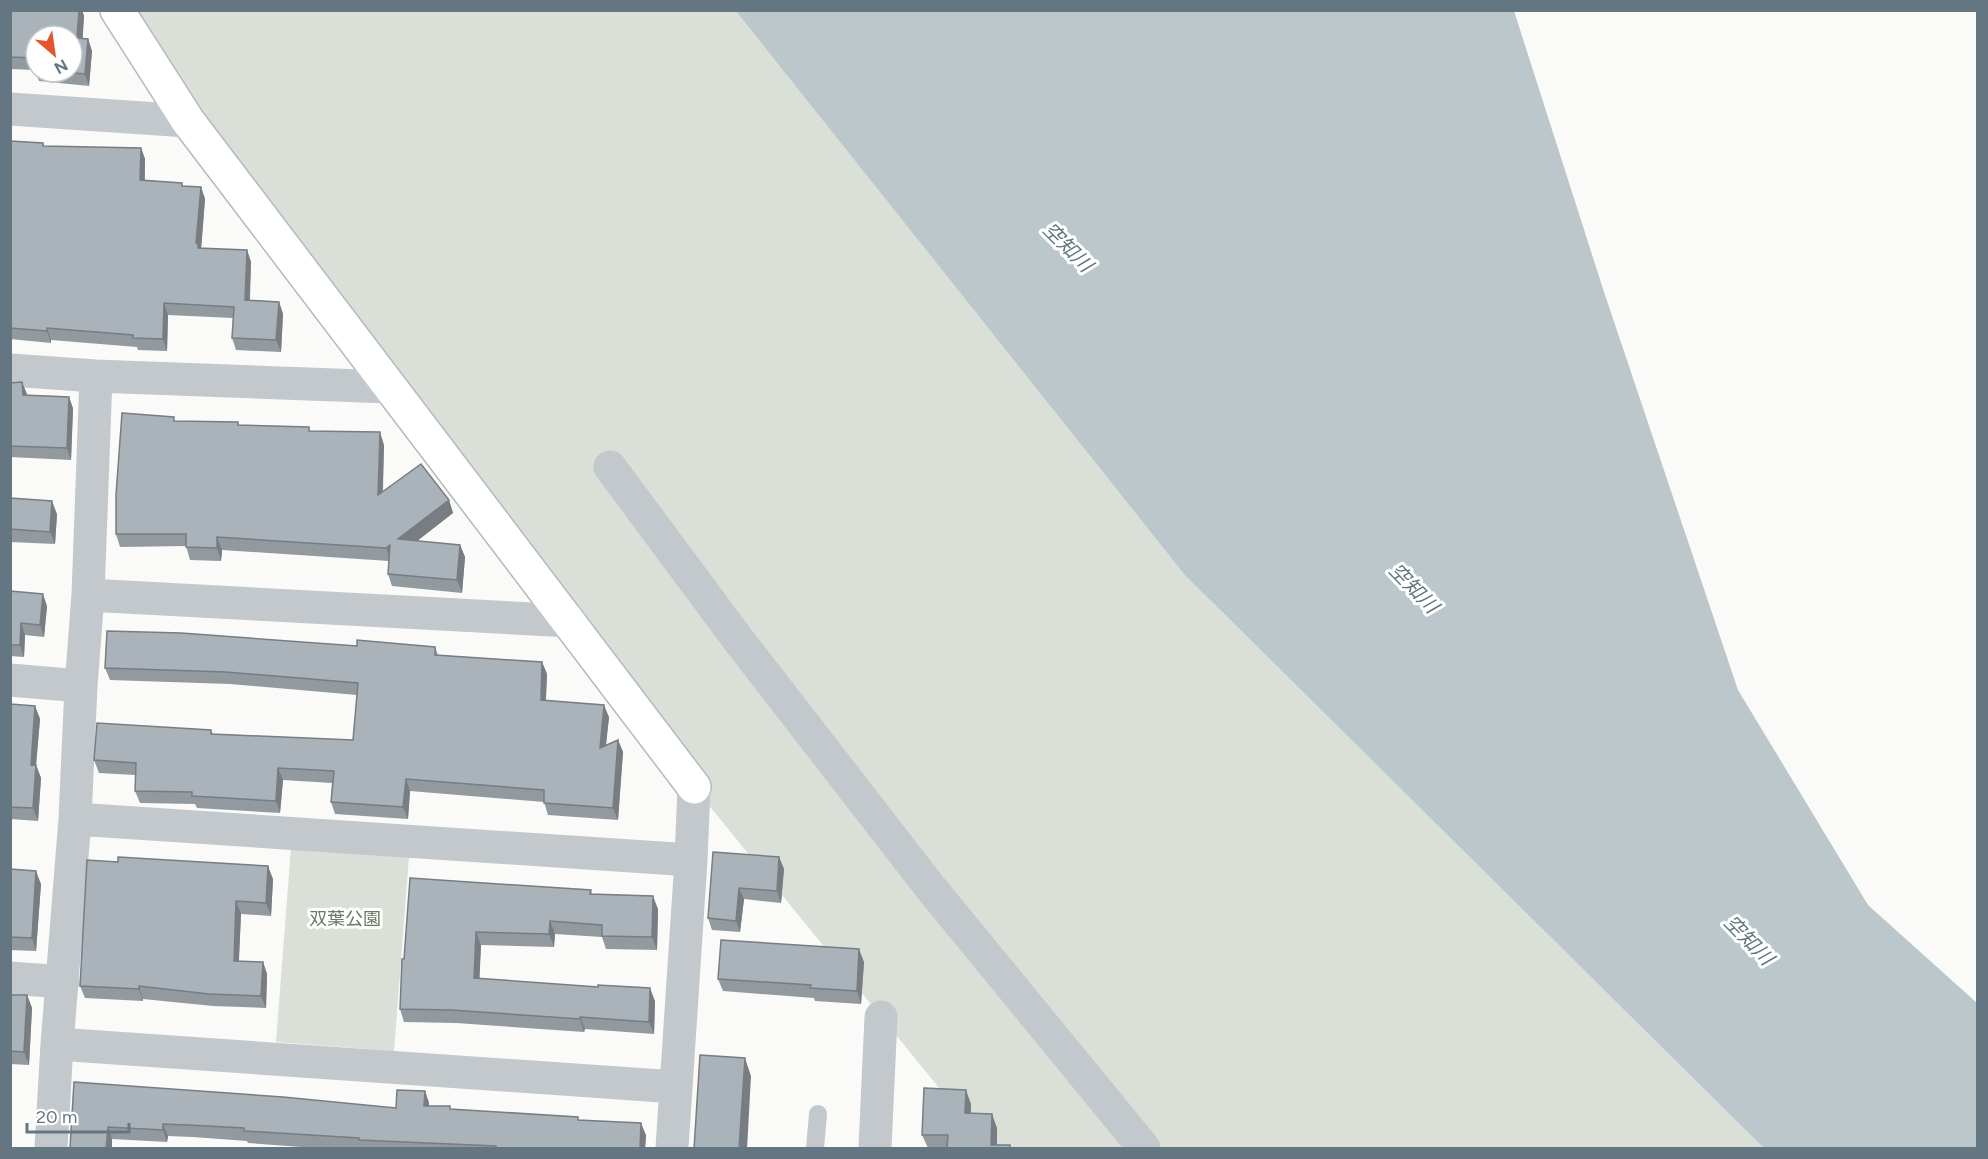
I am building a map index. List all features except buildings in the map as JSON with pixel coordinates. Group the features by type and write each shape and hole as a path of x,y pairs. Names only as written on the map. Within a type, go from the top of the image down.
{"street":[{"path":"117,10 188,122 570,621 694,787 692,860 672,1149"},
{"path":"10,109 188,122"},
{"path":"10,370 96,376 389,387"},
{"path":"51,1149 75,819 88,595 96,376"},
{"path":"610,467 737,638 930,887 1144,1149"},
{"path":"88,595 570,621"},
{"path":"10,680 81,686"},
{"path":"75,819 692,860"},
{"path":"10,978 63,982"},
{"path":"875,1149 881,1017"},
{"path":"57,1044 676,1087"}],"lane":[{"path":"815,1149 818,1114"}],"green space":[{"path":"117,11 768,11 1786,1148 988,1148 694,787"},
{"name":"双葉公園","path":"291,848 409,857 394,1051 276,1042"}],"water":[{"name":"空知川","path":"736,11 1514,11 1604,292 1738,690 1868,905 1977,1003 1977,1148 1764,1148 1185,575"}]}
